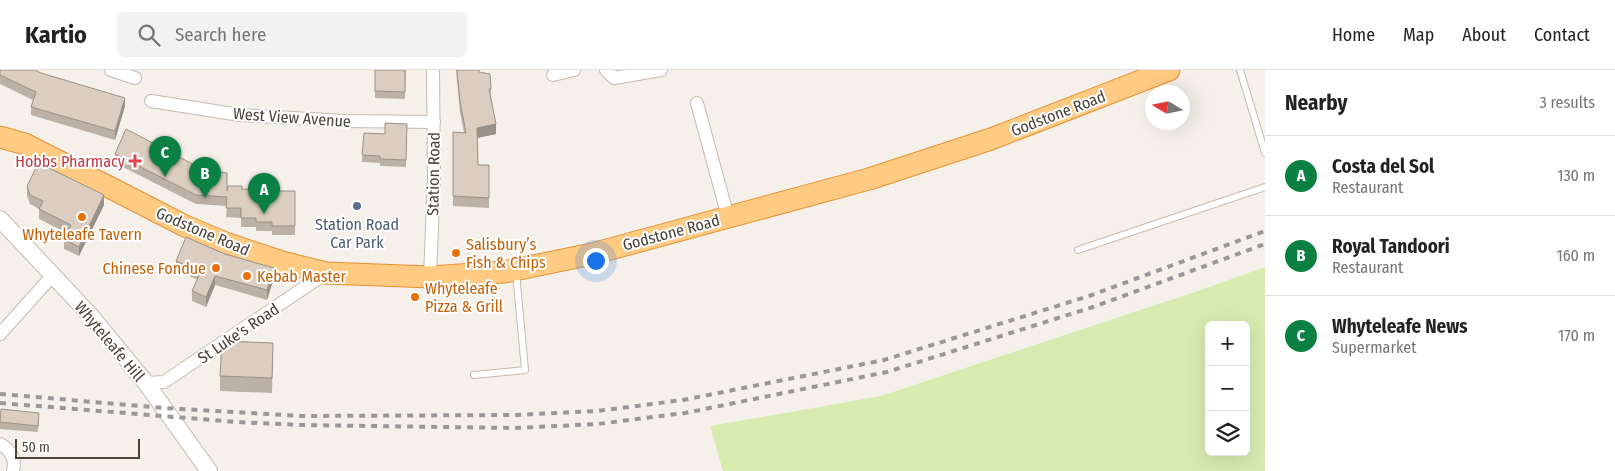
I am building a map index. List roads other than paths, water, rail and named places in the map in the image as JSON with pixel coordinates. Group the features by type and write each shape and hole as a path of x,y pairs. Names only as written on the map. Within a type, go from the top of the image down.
{"highway":[{"name":"Godstone Road","path":"0,137 25,144 185,226 228,244 282,262 326,273 430,278 504,272 592,254 869,179 991,139 1169,70"}],"street":[{"path":"111,70 135,78"},
{"name":"Station Road","path":"430,278 434,122 433,70"},
{"path":"553,75 574,70"},
{"path":"606,70 614,78 661,70"},
{"name":"West View Avenue","path":"151,101 240,115 345,121 434,122"},
{"path":"697,103 728,217"},
{"name":"Whyteleafe Hill","path":"0,219 91,316 146,383 210,471"},
{"name":"St Luke's Road","path":"146,383 164,382 326,273"},
{"path":"0,334 53,275"},
{"path":"0,444 8,448 12,454 14,461 13,471"}],"lane":[{"path":"1240,70 1265,153"},
{"path":"1078,250 1265,187"},
{"path":"474,375 525,370 516,269"}],"railway":[{"path":"0,394 164,408 302,416 515,415 597,411 683,400 884,360 1089,296 1265,231"},
{"path":"0,403 237,422 301,425 515,428 598,424 685,413 887,372 1093,307 1265,244"}],"place":[{"name":"Hobbs Pharmacy","path":"135,161"},
{"name":"Whyteleafe News","path":"165,177"},
{"name":"Royal Tandoori","path":"205,198"},
{"name":"Station Road Car Park","path":"357,206"},
{"name":"Costa del Sol","path":"264,214"},
{"name":"Whyteleafe Tavern","path":"82,217"},
{"name":"Salisbury’s Fish & Chips","path":"456,253"},
{"name":"Chinese Fondue","path":"216,268"},
{"name":"Kebab Master","path":"247,276"},
{"name":"Whyteleafe Pizza & Grill","path":"415,297"}]}
